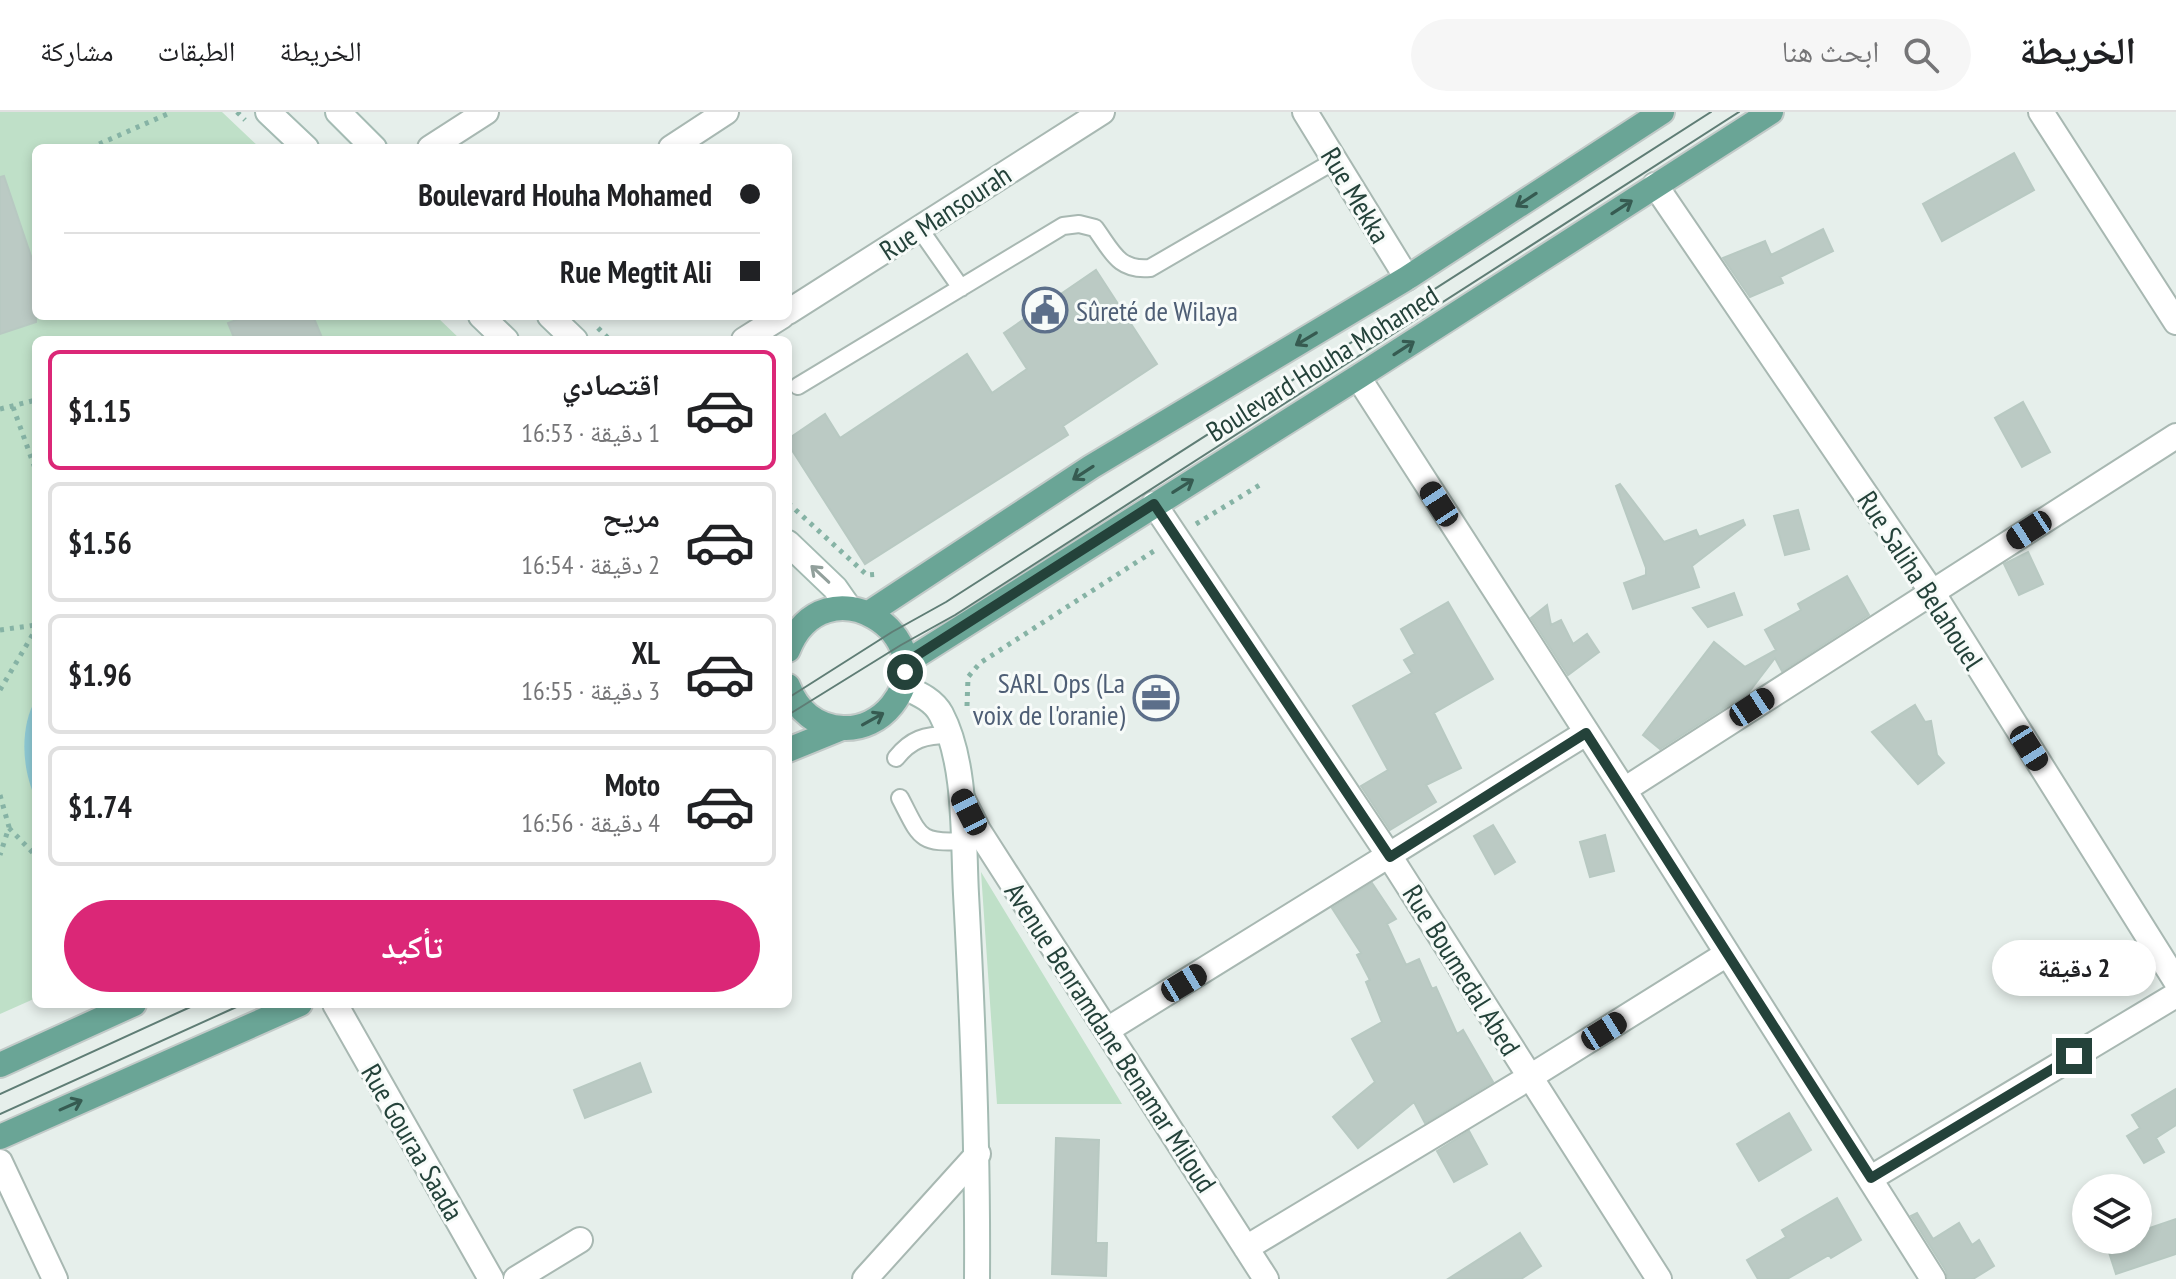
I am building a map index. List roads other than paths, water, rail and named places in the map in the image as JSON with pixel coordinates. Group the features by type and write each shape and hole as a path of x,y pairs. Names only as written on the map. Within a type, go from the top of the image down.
{"main road":[{"name":"Boulevard Houha Mohamed","path":"792,640 813,617 830,610 859,610 1407,278 1662,112"},
{"name":"Boulevard Houha Mohamed","path":"904,674 1154,504 1771,112"},
{"path":"792,748 842,728 865,725 887,711 904,674 901,645 882,621 859,610"},
{"path":"792,694 807,714 823,724 842,728"},
{"path":"0,1065 125,1008"},
{"path":"0,1137 291,1008"}],"street":[{"path":"268,112 302,144"},
{"path":"338,112 370,144"},
{"path":"436,144 486,112"},
{"path":"677,144 726,112"},
{"name":"Rue Mansourah","path":"792,309 1102,112"},
{"name":"Rue Mekka","path":"1305,112 1407,278"},
{"path":"2041,112 2176,322"},
{"name":"Rue Saliha Belahouel","path":"1655,185 1932,592 2176,981"},
{"path":"485,320 502,336"},
{"path":"554,320 571,336"},
{"path":"750,336 776,320"},
{"path":"1358,377 1933,1279"},
{"path":"1624,790 2176,436"},
{"name":"Rue Boumedal Abed","path":"1154,504 1390,857 1659,1279"},
{"path":"792,547 859,610"},
{"path":"904,674 941,714 956,758 978,1154 977,1279"},
{"path":"1107,1030 1586,733"},
{"name":"Avenue Benramdane Benamar Miloud","path":"960,794 978,830 1266,1279"},
{"path":"1246,1248 1727,954"},
{"path":"1871,1178 2176,995"},
{"name":"Rue Gouraa Saada","path":"337,1008 491,1279"},
{"path":"865,1279 978,1154"},
{"path":"0,1162 55,1279"},
{"path":"516,1279 580,1240"}],"lane":[{"path":"798,386 1063,226 1079,224 1095,228 1121,263 1133,270 1150,268 1336,160"},
{"path":"919,228 961,288"},
{"path":"896,758 916,739 949,735"},
{"path":"900,798 923,837 932,842 963,841"}],"water":[{"path":"32,708 32,790 24,749"}],"tram line":[{"path":"792,695 946,602 1711,112"},
{"path":"792,713 955,615 1739,112"},
{"path":"0,1094 188,1008"},
{"path":"0,1114 234,1008"}],"place":[{"name":"Sûreté de Wilaya","path":"1045,310"},
{"name":"SARL Ops (La voix de l'oranie)","path":"1156,698"}]}
